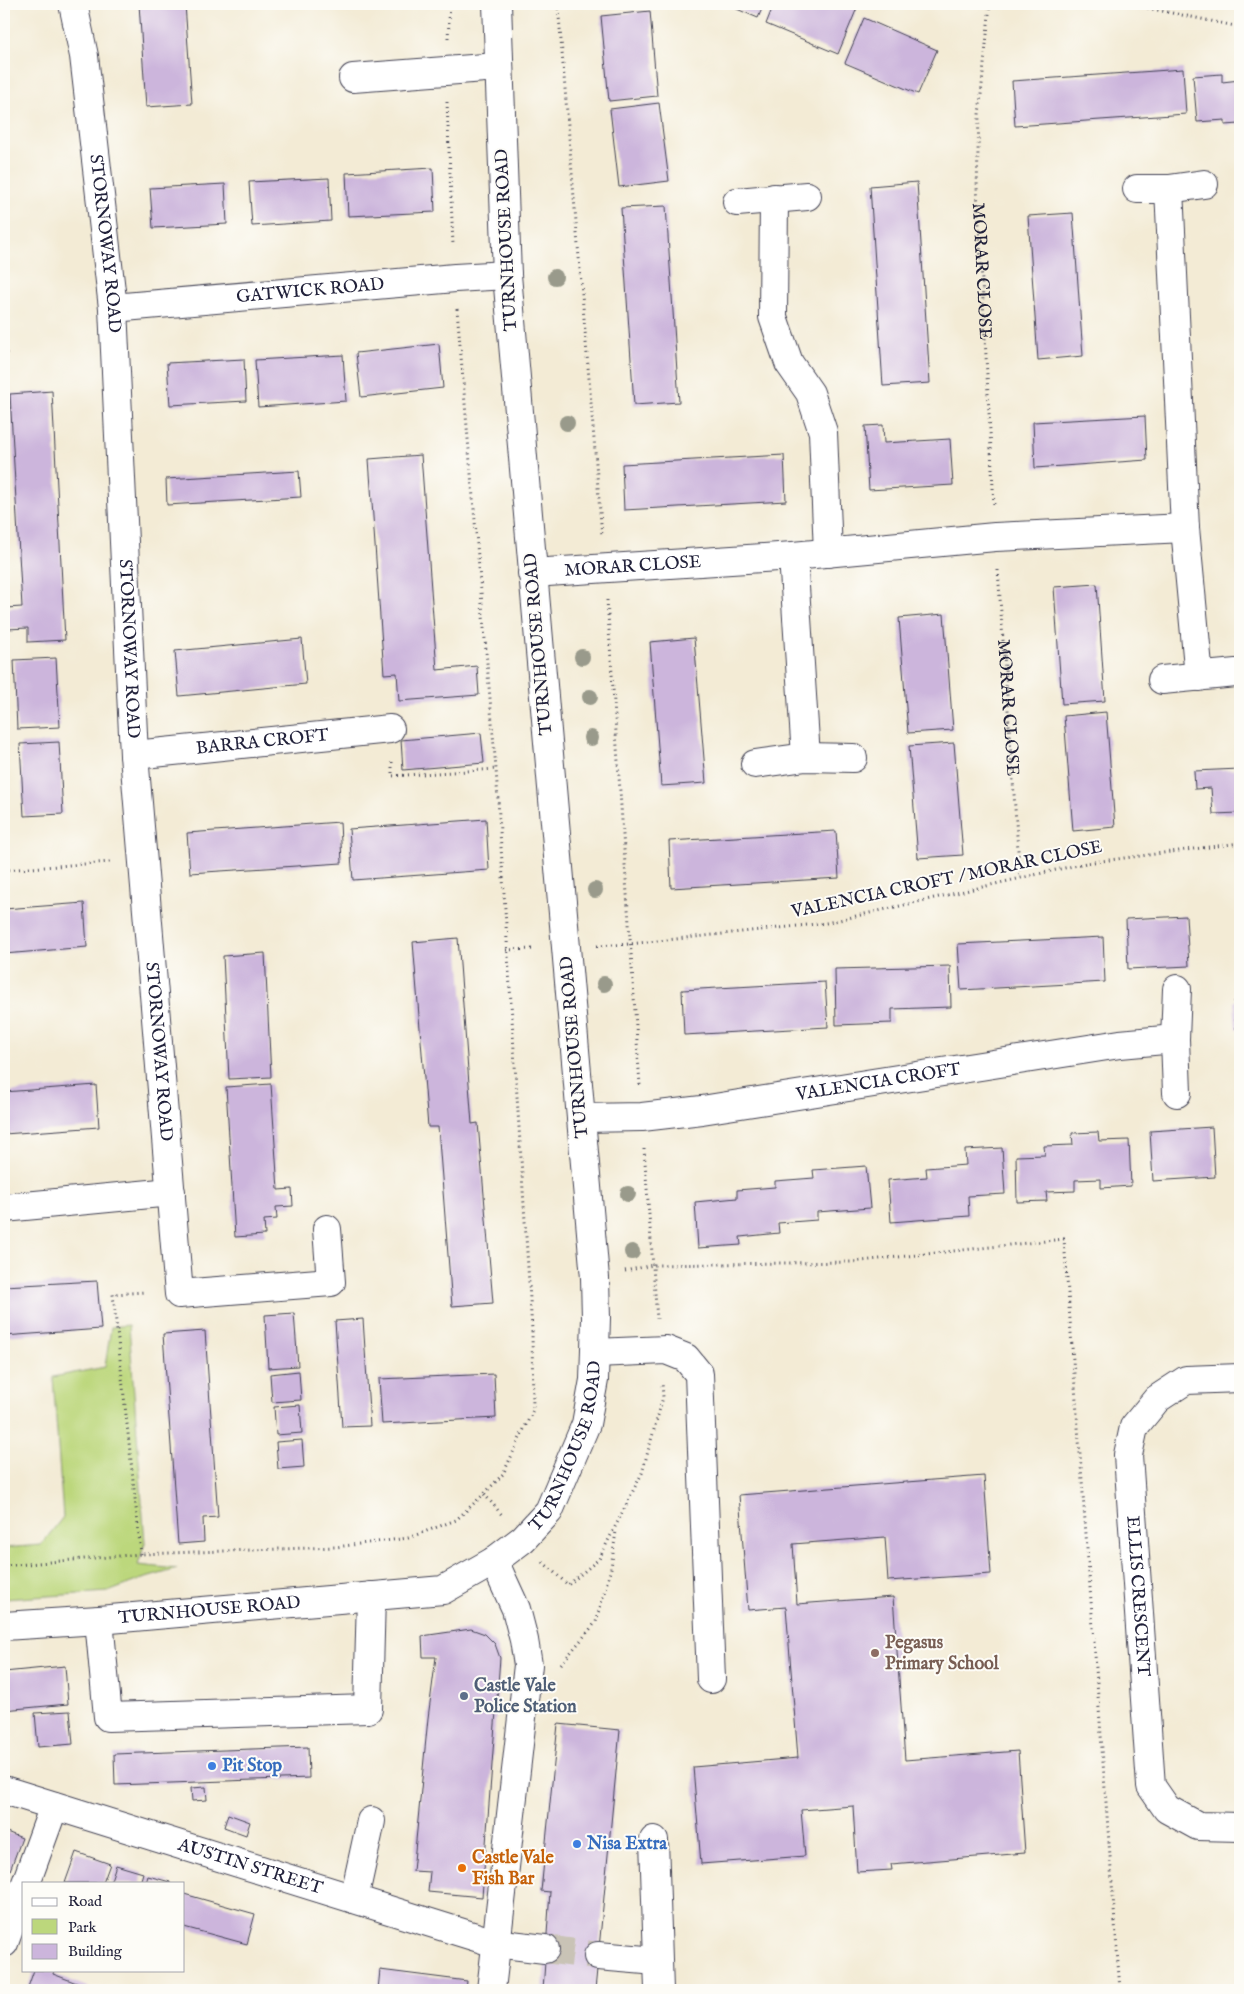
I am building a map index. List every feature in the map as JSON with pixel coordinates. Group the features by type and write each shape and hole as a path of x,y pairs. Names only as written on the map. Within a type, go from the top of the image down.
{"street":[{"name":"STORNOWAY ROAD","path":"73,4 84,56 113,308 134,755 180,1294"},
{"name":"TURNHOUSE ROAD","path":"4,1626 99,1620 443,1590 494,1560 523,1539 549,1511 586,1424 594,1380 595,1278 507,275 497,4"},
{"path":"353,78 498,67"},
{"path":"1137,189 1169,189 1204,184"},
{"path":"1169,189 1185,528 1199,677"},
{"path":"737,202 807,196"},
{"path":"774,198 773,317 789,362 810,393 823,432 828,553"},
{"name":"GATWICK ROAD","path":"113,308 507,275"},
{"name":"MORAR CLOSE","path":"532,573 793,556 995,537 1185,528"},
{"path":"793,556 806,757"},
{"path":"1162,680 1236,673"},
{"name":"BARRA CROFT","path":"134,755 390,729"},
{"path":"755,764 806,757 853,758"},
{"path":"1177,989 1177,1093"},
{"name":"VALENCIA CROFT","path":"581,1118 642,1116 702,1110 1120,1044 1176,1039"},
{"path":"4,1208 171,1192"},
{"path":"180,1294 331,1282 328,1229"},
{"path":"595,1353 660,1349 686,1358 698,1374 710,1679"},
{"name":"ELLIS CRESCENT","path":"1240,1378 1186,1380 1156,1399 1134,1427 1128,1455 1151,1786 1167,1809 1198,1826 1240,1827"},
{"path":"491,1990 528,1665 516,1608 494,1560"},
{"path":"99,1620 108,1717 368,1709 371,1596"},
{"name":"AUSTIN STREET","path":"4,1790 495,1943 545,1949"},
{"path":"26,1882 54,1806"},
{"path":"354,1899 371,1821"},
{"path":"654,1840 659,1990"},
{"path":"4,1943 22,1894"},
{"path":"598,1956 658,1961"}],"path":[{"path":"4,1566 141,1554 336,1547 408,1538 456,1520 484,1494 503,1474 533,1410 532,1330 496,769 455,278 446,72 450,4"},
{"path":"484,1494 547,1566 568,1585 599,1559 616,1528 642,1474 663,1397 629,944 605,568 558,4"},
{"name":"MORAR CLOSE","path":"990,4 979,115 977,188 995,537 1020,878"},
{"path":"1128,4 1240,27"},
{"path":"390,729 392,776 496,769"},
{"name":"VALENCIA CROFT / MORAR CLOSE","path":"629,944 826,922 1086,863 1240,842"},
{"path":"4,870 143,859"},
{"path":"595,1278 653,1265 852,1262 1064,1239 1120,1990"},
{"path":"141,1554 113,1294 162,1291 180,1294"},
{"path":"559,1667 596,1622 611,1568 616,1528"}],"green space":[{"path":"129,1325 145,1543 138,1565 177,1569 139,1580 108,1592 4,1599 4,1548 41,1545 63,1517 53,1377 105,1367 111,1327"}],"building":[{"path":"139,4 185,4 192,104 146,107"},
{"path":"603,4 619,4 612,8"},
{"path":"725,4 764,4 758,18"},
{"path":"774,4 847,4 857,8 838,54 766,24"},
{"path":"650,11 657,96 609,101 601,16"},
{"path":"864,18 937,50 918,94 845,63"},
{"path":"1183,69 1186,114 1015,126 1012,81"},
{"path":"1222,74 1222,82 1240,80 1240,124 1225,125 1225,120 1197,122 1193,76"},
{"path":"659,103 669,181 619,187 610,109"},
{"path":"5,145 7,190 4,190"},
{"path":"433,168 435,212 348,216 346,173"},
{"path":"329,178 331,221 252,226 249,182"},
{"path":"917,182 930,383 883,386 870,186"},
{"path":"225,184 227,224 153,228 150,188"},
{"path":"666,206 679,402 634,405 621,208"},
{"path":"1073,213 1083,356 1038,360 1028,216"},
{"path":"5,304 8,384 4,384"},
{"path":"439,344 443,388 361,397 356,353"},
{"path":"343,355 346,401 258,407 255,360"},
{"path":"244,359 246,401 170,405 167,363"},
{"path":"52,391 65,640 28,642 28,628 7,629 6,608 22,607 10,394"},
{"path":"1145,416 1147,460 1035,468 1033,422"},
{"path":"883,425 884,443 950,439 953,485 869,490 865,426"},
{"path":"421,455 437,670 477,666 479,695 399,701 397,673 384,674 369,459"},
{"path":"784,455 786,501 624,510 622,464"},
{"path":"299,471 301,497 167,505 166,479"},
{"path":"1097,584 1105,701 1062,704 1054,587"},
{"path":"944,614 953,730 908,733 899,618"},
{"path":"694,638 706,783 661,786 650,642"},
{"path":"302,639 306,684 179,696 175,651"},
{"path":"56,658 60,727 17,729 14,660"},
{"path":"1106,712 1115,827 1073,831 1064,716"},
{"path":"481,733 484,763 403,770 401,740"},
{"path":"59,742 63,814 24,816 20,744"},
{"path":"954,743 963,855 918,858 909,746"},
{"path":"1240,769 1240,813 1213,814 1211,788 1195,789 1194,771"},
{"path":"486,819 489,870 353,880 349,829"},
{"path":"340,822 342,863 190,873 187,833"},
{"path":"836,831 839,878 671,888 669,841"},
{"path":"84,903 87,947 4,954 4,909"},
{"path":"1186,916 1189,966 1128,969 1126,919"},
{"path":"1103,937 1105,982 961,990 958,944"},
{"path":"458,938 472,1124 478,1123 493,1303 452,1306 438,1127 428,1127 413,942"},
{"path":"265,953 271,1077 229,1079 223,956"},
{"path":"950,966 951,1007 892,1009 892,1023 836,1025 835,969"},
{"path":"825,982 828,1027 684,1035 682,990"},
{"path":"1240,1000 1240,1028 1236,1029 1234,1001"},
{"path":"271,1084 278,1190 292,1189 293,1206 276,1207 277,1219 264,1220 265,1235 235,1237 226,1087"},
{"path":"96,1085 99,1127 4,1134 4,1092"},
{"path":"1212,1127 1215,1177 1153,1181 1150,1131"},
{"path":"1098,1132 1099,1141 1129,1140 1131,1186 1101,1188 1101,1179 1075,1180 1075,1191 1046,1192 1047,1201 1017,1202 1016,1156 1045,1155 1044,1146 1073,1145 1072,1133"},
{"path":"1002,1148 1005,1194 968,1196 969,1216 891,1222 888,1180 927,1177 926,1168 966,1165 965,1150"},
{"path":"866,1166 870,1208 817,1212 817,1220 778,1223 779,1233 740,1237 741,1245 698,1248 695,1202 737,1198 737,1190 775,1187 775,1181 814,1178 813,1170"},
{"path":"97,1281 101,1329 4,1336 4,1286"},
{"path":"294,1313 298,1366 268,1368 265,1315"},
{"path":"363,1319 370,1426 342,1427 335,1321"},
{"path":"205,1331 218,1517 203,1518 204,1542 178,1544 163,1334"},
{"path":"299,1371 301,1400 272,1402 270,1374"},
{"path":"494,1374 496,1418 382,1424 379,1379"},
{"path":"300,1405 302,1433 276,1435 274,1407"},
{"path":"302,1440 304,1467 278,1469 276,1442"},
{"path":"984,1476 991,1574 888,1581 885,1537 793,1544 797,1604 893,1597 905,1760 1018,1751 1025,1853 891,1864 892,1870 857,1872 853,1806 801,1810 805,1856 701,1864 693,1767 798,1758 786,1607 748,1610 739,1495"},
{"path":"471,1629 485,1634 495,1644 500,1658 482,1897 428,1892 430,1872 413,1871 436,1657 423,1657 422,1636"},
{"path":"65,1666 68,1704 4,1710 4,1672"},
{"path":"70,1711 73,1744 38,1747 35,1713"},
{"name":"Nisa Extra","path":"558,1724 620,1730 595,1990 543,1990 550,1892 541,1891"},
{"name":"Pit Stop","path":"308,1747 309,1778 115,1785 114,1754"},
{"path":"206,1787 207,1800 192,1801 191,1788"},
{"path":"228,1814 250,1822 246,1835 224,1827"},
{"path":"4,1831 22,1838 9,1873 6,1871 4,1876"},
{"path":"76,1852 110,1864 103,1882 65,1882"},
{"path":"116,1865 143,1873 140,1882 110,1882"},
{"path":"148,1876 170,1882 146,1882"},
{"path":"185,1894 255,1914 247,1944 185,1927"},
{"path":"380,1970 467,1981 466,1990 378,1990"},
{"path":"33,1972 54,1972 53,1974 95,1990 27,1990"}],"tunnel":[{"path":"545,1949 598,1956"}],"place":[{"name":"Pegasus Primary School","path":"875,1653"},
{"name":"Castle Vale Police Station","path":"464,1696"},
{"name":"Pit Stop","path":"212,1766"},
{"name":"Nisa Extra","path":"577,1844"},
{"name":"Castle Vale Fish Bar","path":"462,1868"}]}
